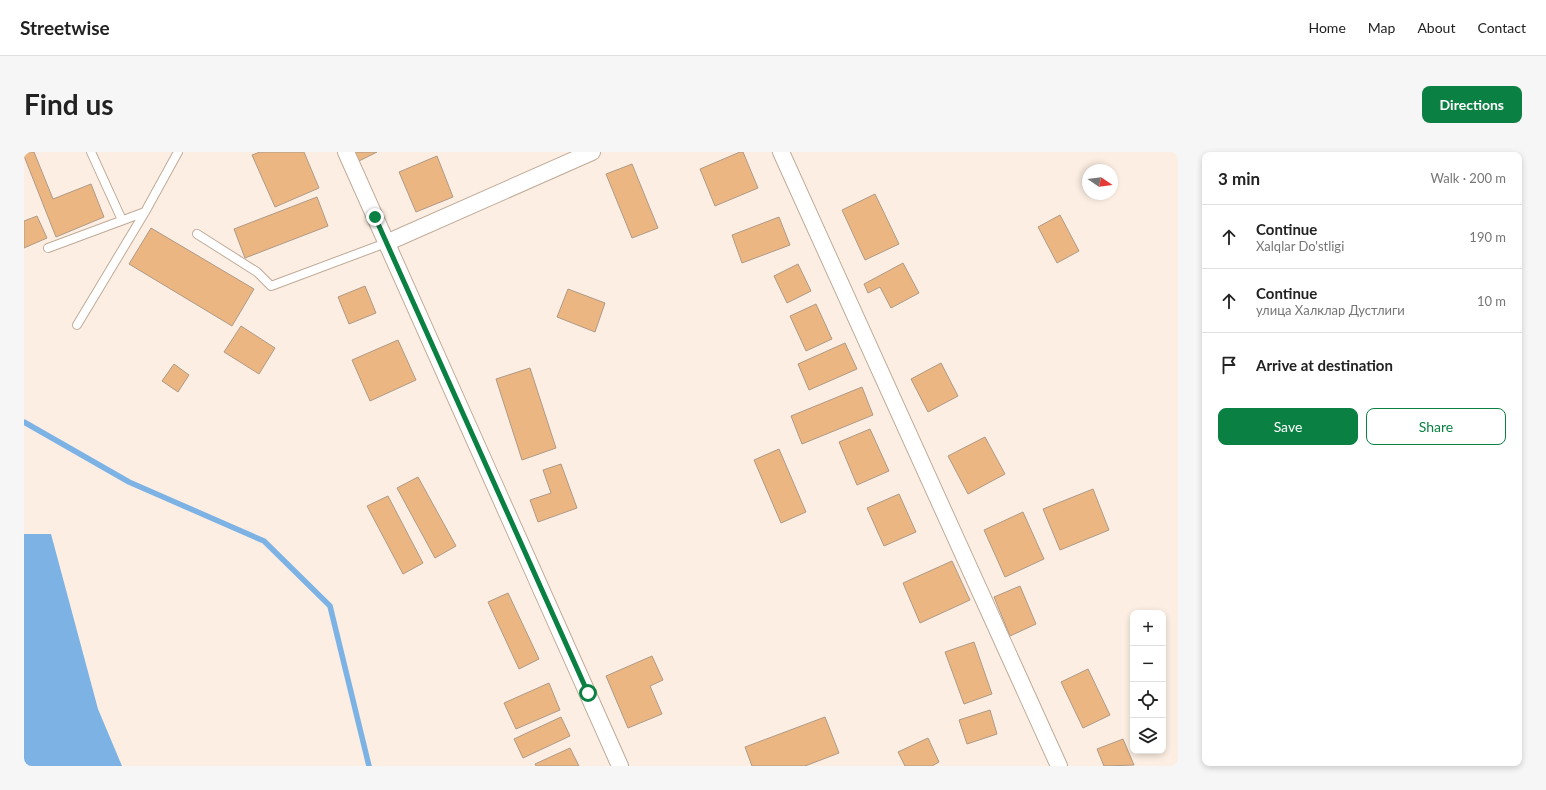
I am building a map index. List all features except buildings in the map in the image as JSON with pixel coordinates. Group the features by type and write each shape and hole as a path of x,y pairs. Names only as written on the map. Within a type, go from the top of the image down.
{"street":[{"path":"346,152 620,766"},
{"path":"386,242 592,152"},
{"path":"781,152 1059,766"}],"lane":[{"path":"92,152 122,220"},
{"path":"77,325 145,212 178,152"},
{"path":"48,248 145,212"},
{"path":"197,234 257,272 271,286 386,242"}],"water":[{"path":"24,534 51,534 98,709 122,766 24,766"}],"waterway":[{"path":"24,422 129,482 264,541 330,606 369,766"}],"route":[{"path":"375,217 588,693"}]}
